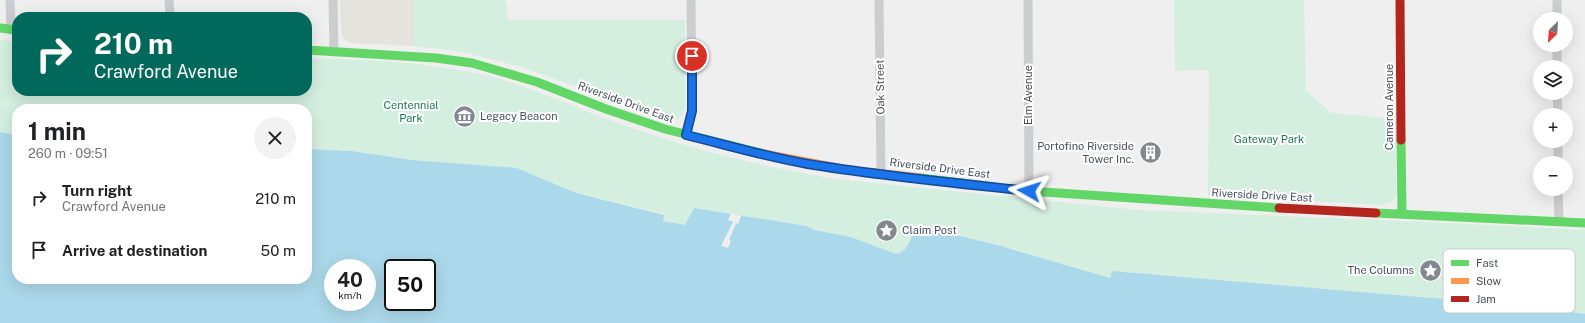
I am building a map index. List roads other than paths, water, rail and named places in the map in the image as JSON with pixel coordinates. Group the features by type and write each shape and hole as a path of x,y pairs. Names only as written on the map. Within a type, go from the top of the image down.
{"main road":[{"name":"Cameron Avenue","path":"1400,0 1402,214"},
{"path":"0,28 12,30"},
{"name":"Riverside Drive East","path":"312,50 436,58 472,63 517,75 665,130 801,162 881,174 1029,191 1115,198 1253,207 1585,223"}],"street":[{"path":"10,0 12,15"},
{"path":"169,0 170,12"},
{"path":"333,0 334,51"},
{"path":"686,135 692,111 692,0"},
{"name":"Oak Street","path":"880,0 881,174"},
{"name":"Elm Avenue","path":"1028,0 1029,191"},
{"path":"1557,0 1557,12"},
{"path":"1558,196 1559,221"}],"water":[{"path":"0,132 12,134 12,284 312,284 312,149 351,151 412,160 517,168 576,193 664,215 663,221 685,225 694,208 807,226 814,230 851,237 896,254 905,250 919,226 997,245 1110,278 1112,271 1443,299 1443,313 1575,313 1585,314 1585,323 0,323"}],"place":[{"name":"Legacy Beacon","path":"464,116"},
{"name":"Portofino Riverside Tower Inc.","path":"1150,152"},
{"name":"Claim Post","path":"887,230"},
{"name":"The Columns","path":"1430,270"}],"park label":[{"name":"Centennial Park","path":"411,111"},
{"name":"Gateway Park","path":"1269,139"}]}
